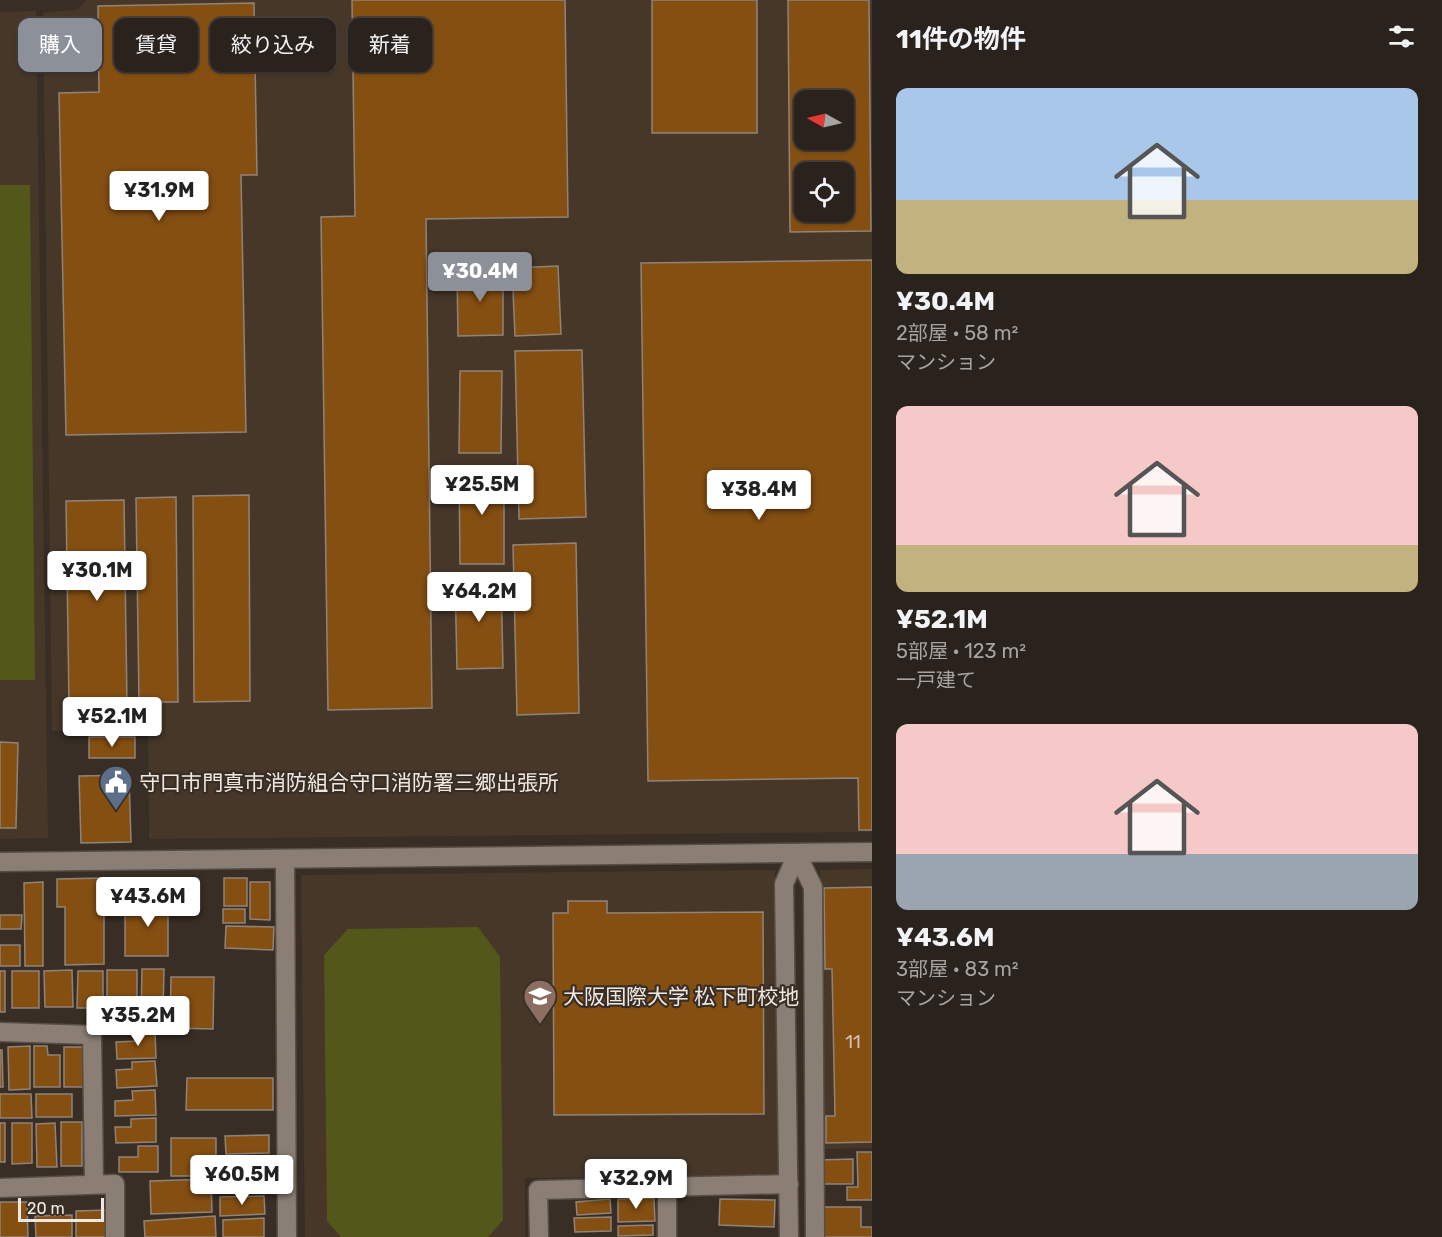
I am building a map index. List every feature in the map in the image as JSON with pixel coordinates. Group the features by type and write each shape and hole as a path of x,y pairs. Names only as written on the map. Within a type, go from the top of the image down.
{"street":[{"path":"0,862 872,852"},
{"path":"789,1237 783,884 797,854"},
{"path":"797,854 813,887 815,1237"},
{"path":"285,859 287,1237"},
{"path":"0,1032 92,1035 94,1184"},
{"path":"0,1188 115,1184 115,1237"},
{"path":"539,1237 538,1190 789,1184"},
{"path":"667,1237 668,1187"}],"shaded area":[{"path":"87,0 872,0 872,832 149,839 148,729 52,731 44,72 102,72 102,18 43,18 43,13 78,9"},
{"path":"36,11 36,18 18,18 18,72 37,72 48,838 0,839 0,12"},
{"path":"872,869 872,1148 823,1149 820,870"},
{"name":"大阪国際大学 松下町校地","path":"775,870 778,1175 525,1178 525,1237 305,1237 301,875"}],"green space":[{"path":"0,185 30,185 35,680 0,680"},
{"path":"478,927 500,957 503,1220 488,1237 341,1237 327,1221 324,955 348,929"}],"building":[{"path":"352,0 565,0 568,217 426,219 432,708 328,710 321,217 355,216 353,72 432,72 432,18 352,18"},
{"path":"652,0 757,0 757,133 652,133"},
{"path":"788,0 869,0 871,231 790,232"},
{"path":"254,3 254,18 210,18 210,72 255,72 257,175 241,175 246,432 66,435 59,93 99,92 99,72 102,72 102,18 98,18 98,6"},
{"path":"872,260 872,830 859,830 858,778 648,781 641,263"},
{"path":"558,266 561,334 515,336 512,268"},
{"path":"503,271 503,335 458,336 457,272"},
{"path":"582,350 586,517 519,519 515,351"},
{"path":"460,371 502,371 501,453 459,453"},
{"path":"459,469 504,469 504,564 460,564"},
{"path":"249,495 250,701 194,702 193,496"},
{"path":"176,497 178,702 139,702 136,498"},
{"path":"124,500 127,704 69,705 66,501"},
{"path":"576,543 579,713 517,715 513,545"},
{"path":"501,577 503,668 457,669 455,578"},
{"path":"89,737 135,737 135,758 89,758"},
{"path":"0,742 18,743 16,828 0,828"},
{"path":"129,775 131,842 81,843 79,776"},
{"path":"104,878 104,964 65,965 65,907 57,907 57,879"},
{"path":"224,878 247,878 247,906 224,906"},
{"path":"43,882 43,966 25,966 24,883"},
{"path":"250,882 270,882 270,920 250,919"},
{"path":"872,887 872,1142 826,1143 826,1116 835,1116 832,969 825,969 824,888"},
{"path":"168,895 168,956 125,956 125,914 136,914 136,896"},
{"path":"568,901 607,901 607,913 763,912 764,1114 554,1115 553,913 568,913"},
{"path":"223,909 245,909 245,923 223,923"},
{"path":"0,915 22,915 21,929 0,929"},
{"path":"226,926 274,927 273,950 225,948"},
{"path":"0,945 20,945 20,966 0,966"},
{"path":"142,969 164,969 163,1015 141,1014"},
{"path":"72,970 73,1007 45,1007 44,971"},
{"path":"107,970 137,970 137,1013 113,1012 113,999 107,999"},
{"path":"0,971 5,971 5,1012 0,1012"},
{"path":"12,971 39,971 39,1008 12,1008"},
{"path":"78,971 103,971 103,1008 77,1008"},
{"path":"171,977 214,977 213,1029 170,1028"},
{"path":"138,1032 155,1032 156,1058 117,1059 116,1042 138,1041"},
{"path":"30,1046 30,1089 9,1090 8,1047"},
{"path":"34,1046 47,1046 48,1055 60,1055 60,1087 34,1087"},
{"path":"64,1047 86,1047 85,1087 64,1087"},
{"path":"0,1050 2,1050 3,1087 0,1087"},
{"path":"155,1061 157,1086 117,1088 116,1070 132,1069 132,1062"},
{"path":"187,1078 273,1078 273,1110 186,1110"},
{"path":"155,1090 156,1115 115,1116 115,1101 133,1100 132,1091"},
{"path":"0,1094 31,1094 32,1118 0,1118"},
{"path":"36,1094 72,1094 72,1117 36,1117"},
{"path":"156,1118 156,1142 116,1143 115,1127 131,1127 131,1119"},
{"path":"61,1122 82,1122 82,1166 61,1166"},
{"path":"0,1123 5,1123 5,1162 0,1162"},
{"path":"12,1123 32,1123 32,1163 12,1164"},
{"path":"55,1123 57,1167 37,1167 36,1124"},
{"path":"269,1135 269,1153 226,1154 225,1136"},
{"path":"171,1138 216,1138 216,1176 171,1176"},
{"path":"138,1146 158,1146 158,1172 119,1172 119,1157 138,1157"},
{"path":"857,1152 872,1152 872,1200 847,1200 847,1187 858,1187"},
{"path":"224,1157 268,1157 268,1173 224,1173"},
{"path":"853,1159 853,1184 820,1184 819,1160"},
{"path":"221,1177 265,1177 265,1193 221,1193"},
{"path":"211,1179 212,1212 151,1214 150,1181"},
{"path":"264,1196 265,1214 220,1216 220,1197"},
{"path":"654,1198 655,1221 618,1222 618,1199"},
{"path":"610,1199 611,1213 577,1215 576,1202"},
{"path":"720,1199 775,1200 774,1227 719,1225"},
{"path":"0,1202 27,1202 28,1237 0,1237"},
{"path":"822,1207 861,1207 861,1227 872,1227 872,1237 822,1237"},
{"path":"108,1210 108,1237 76,1237 76,1211"},
{"path":"72,1215 72,1237 36,1237 35,1216"},
{"path":"215,1216 216,1237 145,1237 144,1221"},
{"path":"611,1217 611,1231 575,1232 574,1218"},
{"path":"264,1218 264,1237 223,1237 223,1220"},
{"path":"653,1225 653,1235 618,1236 618,1226"}],"place":[{"name":"守口市門真市消防組合守口消防署三郷出張所","path":"116,811"},
{"name":"大阪国際大学 松下町校地","path":"540,1025"}]}
